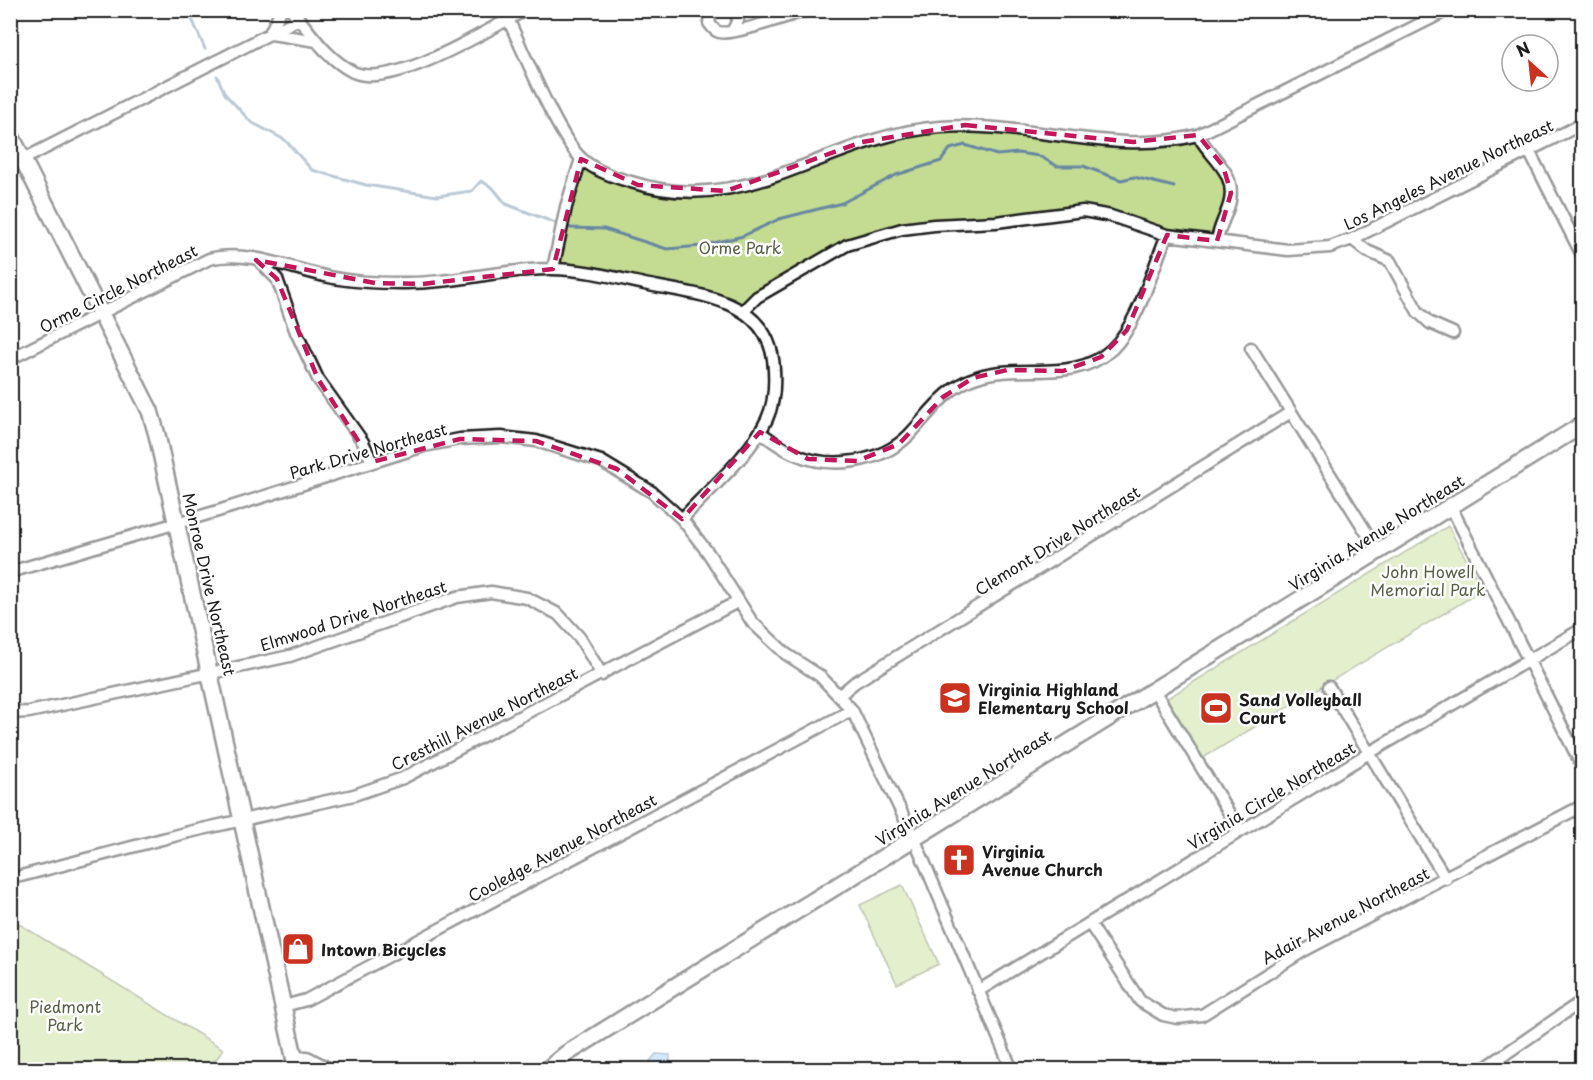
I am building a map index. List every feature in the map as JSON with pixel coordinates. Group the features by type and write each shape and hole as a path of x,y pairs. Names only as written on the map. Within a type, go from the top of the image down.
{"street":[{"path":"270,33 281,10"},
{"path":"17,163 270,33 295,14 340,64 355,73 371,76 410,69 525,10"},
{"path":"711,10 709,17 712,28 722,33 744,30 807,10"},
{"path":"733,30 738,20 736,10"},
{"path":"508,19 563,134 581,159 609,176 638,185 678,191 708,192 753,185 862,142 928,128 996,126 1133,142 1198,135 1448,10"},
{"path":"270,33 317,41"},
{"name":"Los Angeles Avenue Northeast","path":"743,311 757,297 829,254 865,238 902,229 1083,211 1111,216 1167,235 1304,250 1330,247 1353,239 1582,124"},
{"name":"Monroe Drive Northeast","path":"10,134 17,163 101,312 150,411 212,673 296,1063"},
{"path":"1198,135 1223,166 1230,184 1230,203 1219,225 1217,241"},
{"path":"1529,151 1582,255"},
{"path":"553,269 566,207 581,159"},
{"path":"760,432 785,449 808,459 832,463 857,461 899,444 943,397 973,378 1007,370 1063,371 1090,364 1111,350 1127,330 1167,235"},
{"path":"1353,239 1367,251 1390,261 1418,312 1430,323 1453,333"},
{"name":"Orme Circle Northeast","path":"10,359 209,259 231,255 331,278 375,283 422,284 525,269 586,271 714,298 743,311"},
{"path":"256,260 277,279 296,332 318,379 363,442 372,462"},
{"path":"682,519 760,432 773,400 774,361 764,334 743,311"},
{"path":"1251,348 1378,551"},
{"name":"Clemont Drive Northeast","path":"840,695 854,683 1291,412"},
{"name":"Virginia Avenue Northeast","path":"547,1070 566,1054 1582,425"},
{"name":"Park Drive Northeast","path":"10,572 178,523 424,446 460,439 501,437 536,441 580,453 617,469 651,492 682,519 710,554 737,602 769,640 820,676 852,710 914,838 1012,1070"},
{"path":"1451,507 1582,766"},
{"name":"Elmwood Drive Northeast","path":"10,713 29,712 290,656 457,597 491,592 527,598 558,614 580,638 602,675"},
{"name":"Cresthill Avenue Northeast","path":"21,876 354,795 403,778 737,602"},
{"name":"Virginia Circle Northeast","path":"978,991 1370,753 1530,662 1582,629"},
{"path":"1329,687 1446,879"},
{"path":"1154,690 1240,831"},
{"name":"Cooledge Avenue Northeast","path":"284,1006 306,1000 852,710"},
{"name":"Adair Avenue Northeast","path":"1090,924 1140,1001 1163,1015 1190,1018 1213,1010 1305,950 1446,879 1582,806"},
{"path":"1482,1070 1582,1001"},
{"path":"296,1063 307,1057 332,1070"}],"highlighted area":[{"path":"965,125 1133,142 1198,135 1223,166 1231,193 1217,241 1167,235 1127,330 1101,357 1063,371 1007,370 973,378 943,397 899,444 857,461 808,459 760,432 682,519 617,469 536,441 460,439 372,462 318,379 277,279 256,260 375,283 422,284 553,269 581,159 638,185 726,191 862,142"}],"green space":[{"name":"Orme Park","path":"992,129 1140,148 1194,140 1216,160 1231,196 1213,245 1109,212 994,219 884,236 815,263 752,307 554,270 582,162 626,186 703,198 783,176 896,135"},
{"name":"John Howell Memorial Park","path":"1448,526 1483,590 1203,758 1166,699"},
{"path":"902,885 939,964 897,984 860,905"},
{"name":"Piedmont Park","path":"11,919 223,1049 216,1060 189,1069 11,1069"}],"water":[{"path":"656,1054 670,1055 670,1062 664,1069 651,1068 650,1061"}],"waterway":[{"path":"192,10 192,19 205,49"},
{"path":"217,76 225,94 251,122 285,140 312,170 366,185 437,196 472,191 481,181 493,188 506,204 558,224"},
{"path":"565,226 604,229 667,249 701,246 743,236 779,219 842,203 896,175 941,161 950,149 965,145 997,155 1018,153 1039,156 1057,166 1083,166 1121,180 1134,177 1174,187"}],"place":[{"name":"Virginia Highland Elementary School","path":"955,698"},
{"name":"Sand Volleyball Court","path":"1216,708"},
{"name":"Virginia Avenue Church","path":"959,860"},
{"name":"Intown Bicycles","path":"298,949"}]}
